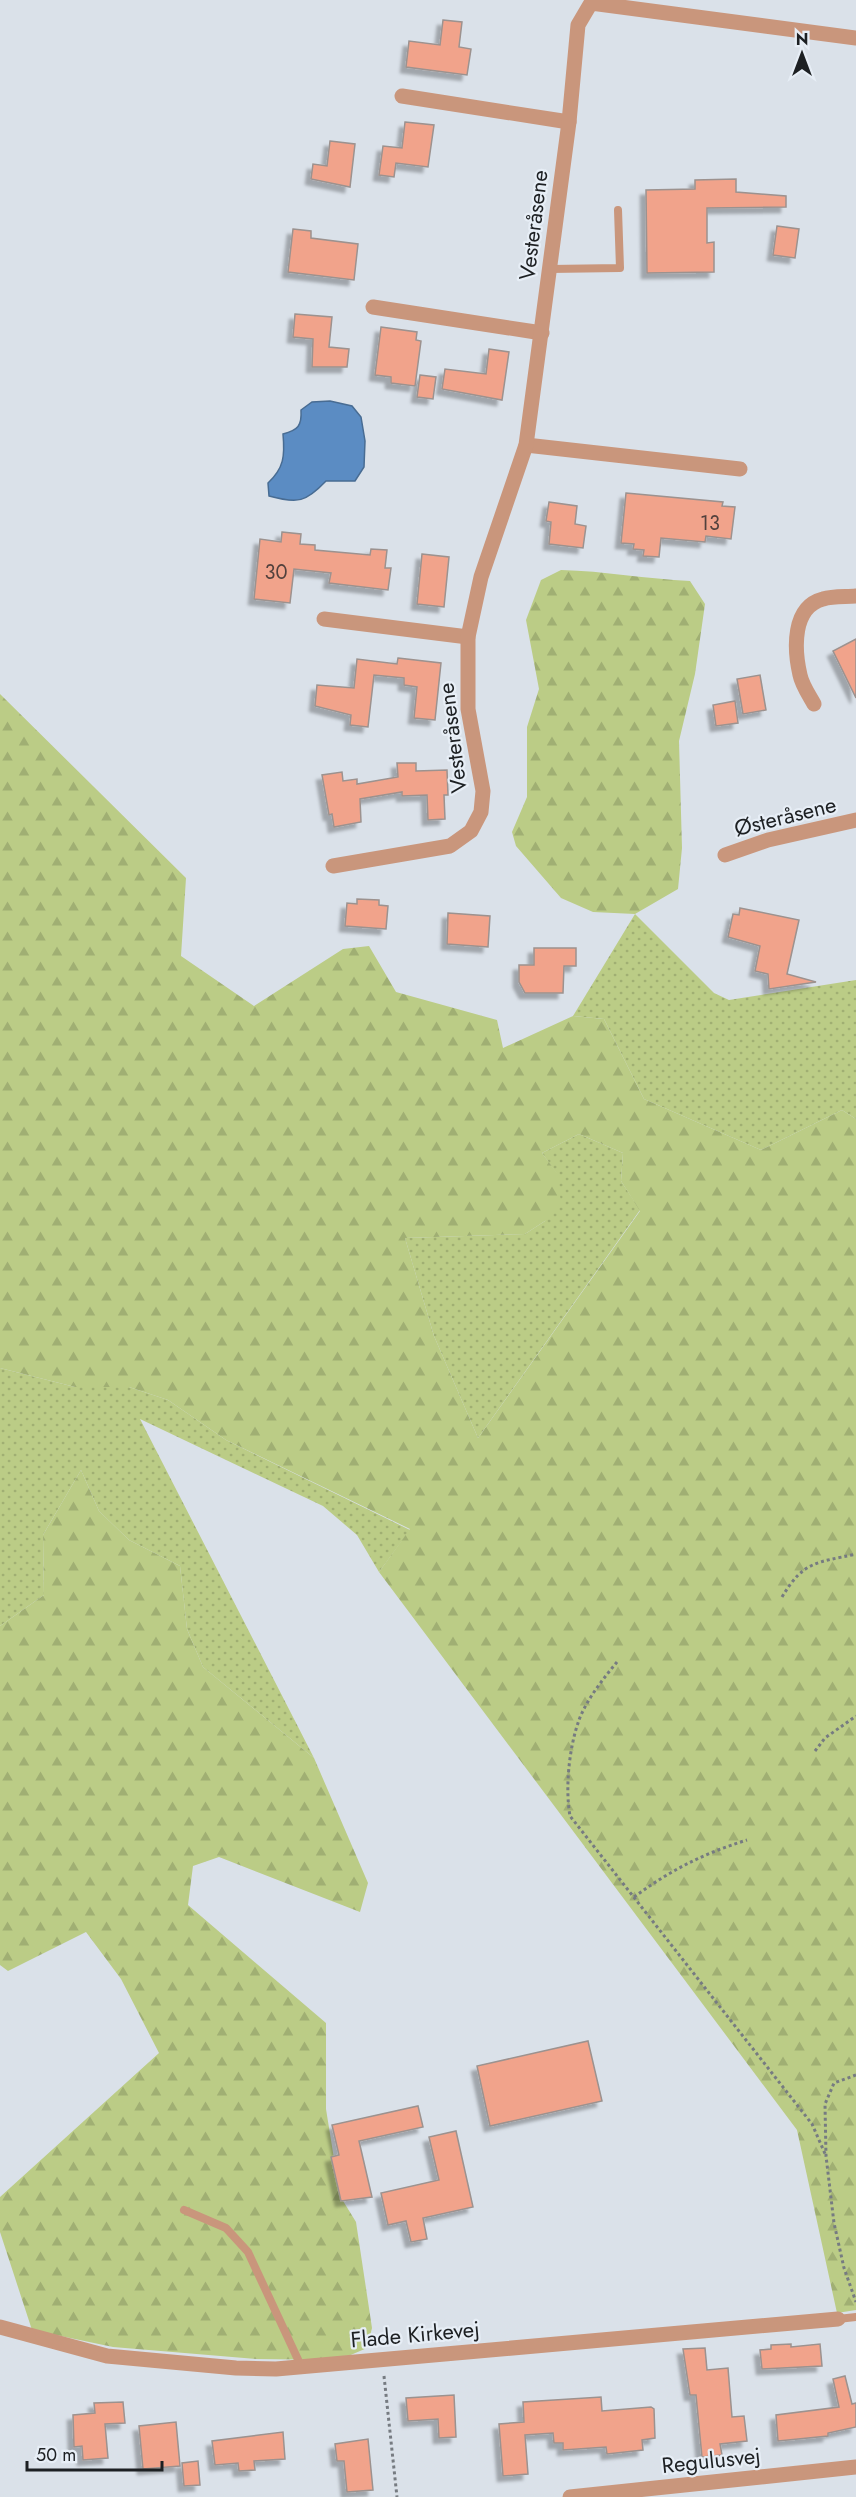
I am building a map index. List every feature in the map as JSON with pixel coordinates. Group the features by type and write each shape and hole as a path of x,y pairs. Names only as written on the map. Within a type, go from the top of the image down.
{"street":[{"name":"Vesteråsene","path":"333,866 450,846 471,831 481,812 483,791 468,709 468,638 481,577 526,445 569,122 578,25 591,3 856,38"},
{"path":"402,96 569,122"},
{"path":"373,308 542,333"},
{"path":"526,445 740,469"},
{"path":"814,704 800,676 796,648 799,620 808,606 823,599 856,596"},
{"path":"324,619 468,638"},
{"name":"Østeråsene","path":"725,855 768,840 856,820"},
{"name":"Flade Kirkevej","path":"0,2327 107,2356 236,2368 301,2367 838,2319"},
{"name":"Regulusvej","path":"570,2497 856,2467"}],"lane":[{"path":"550,269 620,268 618,210"},
{"path":"184,2210 226,2228 248,2252 301,2367"},
{"path":"838,2319 856,2317"}],"path":[{"path":"782,1597 795,1576 813,1564 856,1554"},
{"path":"617,1662 600,1683 579,1720 566,1791 570,1816 812,2124 826,2156"},
{"path":"815,1751 825,1738 856,1716"},
{"path":"634,1897 671,1870 713,1850 747,1840"},
{"path":"856,2075 834,2083 825,2104 826,2156 834,2223 844,2268 856,2302"},
{"path":"382,2359 397,2497"}],"green space":[{"path":"561,570 690,581 705,604 695,674 679,741 682,848 678,889 635,914 593,912 561,898 516,846 512,832 527,797 527,727 539,689 526,620 541,580"},
{"path":"0,694 186,878 181,956 254,1006 343,949 369,946 396,992 497,1020 503,1048 573,1016 604,1019 644,1099 761,1150 842,1110 856,1119 856,2310 837,2313 797,2130 379,1572 410,1529 226,1440 168,1400 129,1387 75,1387 0,1368","holes":["579,1134 623,1153 621,1181 640,1211 478,1438 434,1336 405,1238 525,1234 545,1221 561,1203 557,1173 542,1153"]},
{"path":"635,914 714,993 729,1000 856,980 856,1119 842,1110 761,1150 644,1099 604,1019 573,1016"},
{"path":"579,1134 623,1153 621,1181 640,1210 478,1438 434,1336 405,1238 525,1234 545,1221 557,1174 542,1153"},
{"path":"0,1368 75,1387 129,1387 168,1400 226,1440 410,1530 379,1572 357,1535 323,1506 140,1419 314,1758 203,1667 187,1629 180,1566 129,1540 99,1511 81,1470 43,1535 44,1595 0,1626"},
{"path":"81,1470 99,1511 129,1540 180,1566 187,1629 203,1667 314,1758 368,1883 360,1912 219,1857 193,1866 188,1905 326,2023 326,2109 340,2196 356,2222 372,2328 367,2348 339,2360 256,2359 113,2347 32,2330 0,2232 0,2197 159,2053 121,1979 86,1932 8,1971 0,1965 0,1626 44,1595 43,1535"}],"water":[{"path":"330,401 352,406 361,417 365,441 364,467 355,481 326,481 313,493 301,499 287,500 269,496 268,483 282,461 283,434 298,426 301,420 301,410 312,402"}],"building":[{"path":"443,20 462,22 459,47 471,49 467,75 406,67 409,41 440,45"},
{"path":"405,122 434,125 428,167 396,163 394,177 379,175 383,146 402,148"},
{"path":"330,141 355,144 350,187 311,179 313,164 327,166"},
{"path":"736,179 736,192 786,196 786,207 707,208 707,243 714,242 714,272 647,273 646,190 695,189 695,180"},
{"path":"777,226 799,229 795,258 773,255"},
{"path":"293,229 311,231 311,238 358,244 354,280 288,272"},
{"path":"295,314 332,317 329,347 349,349 347,367 312,367 313,339 293,337"},
{"path":"381,327 417,332 416,340 421,341 415,386 391,383 391,377 375,375"},
{"path":"489,349 509,352 502,400 442,389 445,369 486,374"},
{"path":"420,375 436,377 433,399 417,397"},
{"path":"626,493 723,502 722,506 735,507 731,539 706,536 705,542 661,538 659,557 643,556 644,550 633,549 634,544 621,543"},
{"path":"549,502 577,506 575,524 586,526 583,548 549,544 551,522 546,521"},
{"path":"282,532 301,534 300,544 315,545 315,550 370,555 371,549 387,550 385,568 391,568 388,590 329,583 331,573 294,569 290,603 254,599 260,539 281,542"},
{"path":"422,554 449,557 444,607 417,604"},
{"path":"856,639 856,698 833,651"},
{"path":"398,658 441,663 435,720 414,718 417,687 404,685 404,678 374,675 368,727 350,725 351,715 315,706 317,685 354,688 357,659 397,664"},
{"path":"760,675 766,710 743,714 737,679"},
{"path":"735,701 738,723 716,726 713,705"},
{"path":"397,763 416,763 416,771 447,770 448,795 444,795 445,819 428,820 427,795 402,796 402,792 360,799 361,822 334,827 332,814 329,815 322,775 342,772 343,781 357,779 357,784 398,777"},
{"path":"357,899 379,900 379,905 388,906 386,929 345,926 347,903 357,904"},
{"path":"740,908 799,920 787,974 816,982 769,989 768,974 755,971 760,946 728,937 733,914 739,915"},
{"path":"448,913 490,916 488,947 447,944"},
{"path":"534,948 576,948 576,966 564,966 563,993 525,993 519,982 519,965 534,965"},
{"path":"588,2041 602,2101 490,2126 477,2066"},
{"path":"418,2106 423,2127 359,2141 372,2197 341,2201 331,2157 339,2155 332,2125"},
{"path":"456,2131 473,2207 423,2218 427,2239 411,2242 406,2221 388,2225 381,2193 439,2180 429,2137"},
{"path":"791,2344 791,2347 820,2344 822,2366 762,2369 760,2350 771,2349 771,2345"},
{"path":"705,2348 707,2370 728,2368 732,2417 744,2416 747,2441 720,2444 722,2455 702,2457 696,2395 690,2395 683,2349"},
{"path":"845,2376 852,2404 856,2403 856,2427 828,2433 828,2436 778,2441 776,2415 839,2407 833,2379"},
{"path":"454,2395 456,2437 439,2438 438,2419 408,2421 406,2398"},
{"path":"601,2397 602,2411 651,2407 654,2409 655,2438 642,2440 643,2450 607,2454 606,2447 563,2450 563,2443 554,2443 553,2433 525,2435 528,2474 503,2476 499,2424 524,2422 523,2402"},
{"path":"123,2402 125,2423 105,2424 108,2458 83,2460 82,2446 74,2447 73,2415 95,2413 94,2403"},
{"path":"176,2422 180,2466 143,2469 139,2426"},
{"path":"283,2432 285,2459 254,2461 255,2470 239,2471 238,2463 215,2465 212,2441"},
{"path":"368,2439 373,2490 347,2492 344,2461 337,2461 335,2444"},
{"path":"198,2461 200,2485 184,2486 182,2463"}]}
